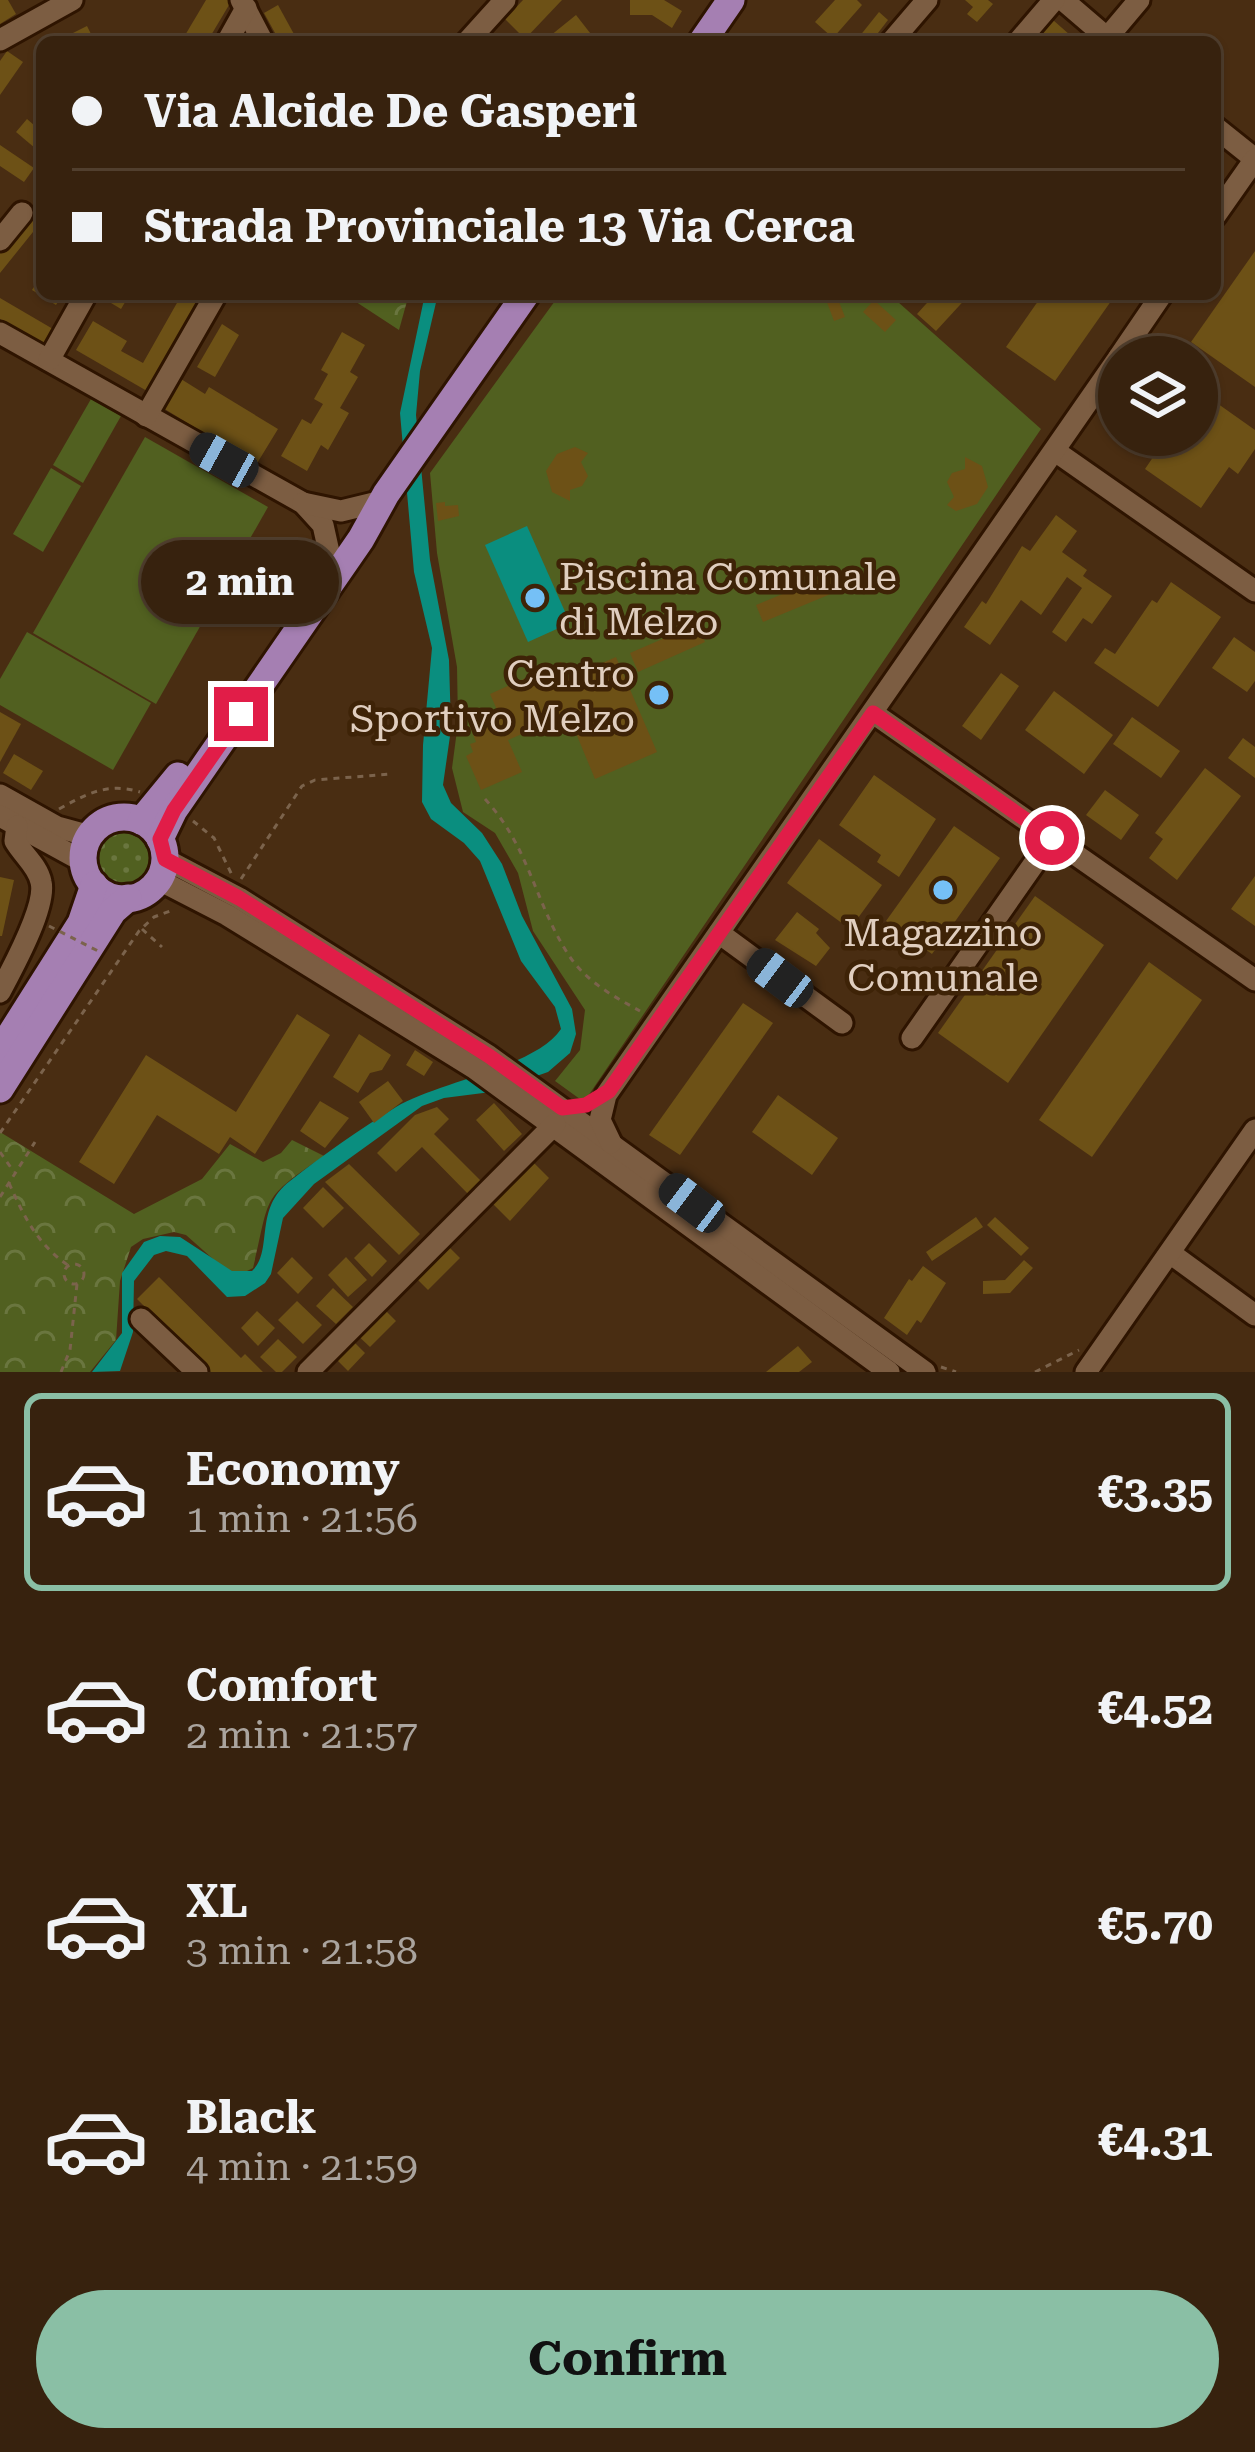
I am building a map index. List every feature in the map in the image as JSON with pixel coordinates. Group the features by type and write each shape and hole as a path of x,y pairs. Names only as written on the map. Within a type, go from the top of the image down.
{"main road":[{"path":"706,36 731,0"},
{"path":"9,1058 113,911 128,898 148,891 161,800 522,300"},
{"path":"154,838 361,538 383,498"},
{"path":"0,1089 9,1058 81,923 100,825 115,818 154,838"},
{"path":"90,861 106,895 128,898"}],"street":[{"path":"0,38 72,0"},
{"path":"896,36 927,0"},
{"path":"1024,36 1059,0 1105,36"},
{"path":"1113,36 1139,0"},
{"path":"230,36 244,4"},
{"path":"244,4 260,36"},
{"path":"471,36 490,5"},
{"path":"1221,132 1255,159 1221,207"},
{"path":"0,240 22,212"},
{"path":"49,360 83,300"},
{"path":"146,416 213,300"},
{"path":"1133,336 1158,300"},
{"path":"0,333 303,503 346,511 383,498"},
{"path":"611,1143 600,1120 605,1095 1098,388"},
{"path":"1055,452 1255,591"},
{"path":"303,503 323,525 331,561"},
{"path":"873,713 1255,980"},
{"path":"0,795 25,822 90,861"},
{"path":"0,992 41,923 42,885 16,845 25,822"},
{"path":"154,838 239,892 548,1109 889,1372"},
{"path":"154,838 227,915 482,1062"},
{"path":"912,1038 1052,838"},
{"path":"719,933 842,1023"},
{"path":"308,1372 548,1109 580,1107 605,1095"},
{"path":"548,1109 611,1143 925,1372"},
{"path":"1086,1372 1255,1130"},
{"path":"1170,1253 1255,1315"},
{"path":"141,1318 197,1372"},
{"path":"1064,1372 1104,1345"}],"path":[{"path":"239,892 242,873 306,782 391,774"},
{"path":"25,822 33,800 57,810 92,790 130,789 154,838"},
{"path":"485,799 511,829 569,958 601,989 658,1020"},
{"path":"192,820 222,850 239,892"},
{"path":"0,1133 142,929 154,917 183,908"},
{"path":"41,923 102,953"},
{"path":"142,929 162,947"},
{"path":"0,1197 34,1142"},
{"path":"0,1152 15,1173"},
{"path":"8,1183 48,1252 83,1270 77,1284 70,1350 61,1372"},
{"path":"69,1266 65,1278 77,1284"},
{"path":"1035,1372 1091,1341 1104,1345"}],"green space":[{"path":"353,300 407,300 399,330"},
{"name":"Centro Sportivo Melzo","path":"556,300 896,300 1041,429 584,1102 555,1081 580,1050 585,1010 533,931 518,873 495,833 463,812 452,768 458,723 457,667 437,553 430,473"},
{"path":"91,399 121,416 83,483 53,465"},
{"path":"145,437 268,507 156,704 33,633"},
{"path":"51,468 81,486 43,552 13,534"},
{"path":"27,632 151,703 113,770 0,705 0,679"},
{"path":"124,822 149,832 159,857 149,882 124,892 99,882 89,857 99,832"},
{"path":"0,1132 134,1214 202,1179 230,1144 263,1162 281,1153 292,1140 324,1156 271,1201 253,1268 230,1274 186,1235 174,1232 143,1239 131,1247 120,1281 116,1340 90,1372 0,1372"}],"water":[{"path":"424,300 437,300 420,371 416,415 430,560 449,660 451,729 443,785 451,803 482,833 502,864 522,916 572,1009 576,1034 570,1053 548,1072 491,1092 422,1106 314,1184 283,1218 271,1274 245,1296 227,1297 187,1256 166,1251 154,1255 134,1281 133,1332 120,1371 92,1372 122,1333 122,1273 144,1242 160,1236 180,1237 232,1271 252,1271 262,1252 272,1204 290,1181 396,1107 531,1054 561,1029 555,1007 521,961 480,861 431,819 422,802 432,648 414,572 400,413"},
{"name":"Piscina Comunale di Melzo","path":"527,526 570,623 528,642 485,545"}],"building":[{"path":"0,0 8,0 16,14 0,24"},
{"path":"206,0 232,0 211,36 185,36"},
{"path":"523,0 562,0 528,36 505,19"},
{"path":"630,0 664,0 682,11 672,28 652,15 630,15"},
{"path":"835,0 857,0 862,5 835,36 815,22"},
{"path":"965,0 993,4 977,22 967,14 973,7"},
{"path":"278,5 295,36 277,36 264,13"},
{"path":"879,12 888,20 876,36 860,36"},
{"path":"576,15 592,36 550,36"},
{"path":"1053,20 1070,35 1069,36 1040,36"},
{"path":"87,26 92,36 67,36"},
{"path":"7,51 23,62 0,95 0,61"},
{"path":"27,119 36,127 36,149 16,132"},
{"path":"0,145 34,168 24,182 0,166"},
{"path":"36,208 36,228 0,273 0,248"},
{"path":"1255,251 1255,387 1218,361 1218,336 1195,336"},
{"path":"0,298 53,329 44,344 0,319"},
{"path":"106,300 126,300 121,309"},
{"path":"179,300 200,300 147,391 76,350 93,321 127,341 121,351 143,363"},
{"path":"826,300 838,300 845,317 834,321"},
{"path":"874,300 896,320 885,332 863,312"},
{"path":"930,300 964,300 936,331 917,314"},
{"path":"1039,300 1112,300 1055,381 1006,347"},
{"path":"222,324 239,335 215,377 197,367"},
{"path":"342,332 365,345 350,372 358,377 340,408 349,413 328,450 321,445 307,471 281,456 302,419 311,424 323,404 314,399 328,374 321,370"},
{"path":"181,379 205,394 209,387 278,429 256,465 163,408"},
{"path":"1218,404 1255,430 1255,449 1238,474 1229,467 1201,508 1145,469 1154,456 1218,456"},
{"path":"575,447 588,453 581,462 588,476 582,486 570,490 570,501 552,492 546,471 557,454"},
{"path":"965,457 982,466 988,487 977,504 956,511 947,505 954,497 947,482 952,473 965,469"},
{"path":"445,502 445,506 458,505 459,516 438,521 436,503"},
{"path":"1056,515 1077,531 1062,552 1087,570 1083,576 1112,596 1092,624 1083,618 1066,642 1052,632 1082,588 1067,577 1041,615 1021,600 990,645 964,627 982,601 986,604 1022,546 1030,551"},
{"path":"831,574 838,591 763,622 756,605"},
{"path":"1171,582 1221,617 1158,707 1094,663 1105,648 1115,654 1152,600 1157,603"},
{"path":"697,624 705,642 638,672 630,653"},
{"path":"1234,637 1255,652 1255,681 1247,692 1212,668"},
{"path":"616,657 657,752 595,779 568,714 508,740 522,772 481,790 466,756 473,752 470,744 476,742 469,724 498,712 490,694 561,662 568,678"},
{"path":"1001,673 1019,686 981,740 962,726"},
{"path":"1054,691 1113,735 1084,774 1025,730"},
{"path":"0,712 21,724 0,762"},
{"path":"1132,717 1180,751 1161,778 1113,744"},
{"path":"1243,738 1255,747 1255,778 1228,758"},
{"path":"14,754 43,771 31,790 3,773"},
{"path":"1205,768 1241,796 1177,880 1149,858 1163,839 1155,833"},
{"path":"874,775 936,819 899,877 877,862 881,855 839,825"},
{"path":"1105,790 1139,815 1121,840 1086,815"},
{"name":"Magazzino Comunale","path":"954,826 1000,858 932,954 886,921"},
{"path":"819,839 882,885 850,929 787,883"},
{"path":"1255,876 1255,926 1231,909"},
{"path":"0,877 14,880 2,936 0,936"},
{"path":"1035,896 1104,945 1008,1083 938,1033"},
{"path":"797,912 819,929 816,933 830,948 816,966 775,940"},
{"path":"1149,962 1202,1000 1092,1157 1039,1120"},
{"path":"743,1003 773,1023 680,1155 649,1135"},
{"path":"297,1014 330,1035 255,1154 230,1137 219,1154 157,1115 114,1184 79,1162 146,1055 236,1112"},
{"path":"359,1034 391,1055 382,1070 370,1073 358,1093 333,1077"},
{"path":"415,1050 433,1062 424,1076 406,1065"},
{"path":"388,1081 403,1101 374,1123 359,1102"},
{"path":"778,1095 838,1138 812,1175 752,1132"},
{"path":"320,1101 349,1118 325,1148 300,1131"},
{"path":"494,1103 522,1134 504,1151 476,1120"},
{"path":"437,1107 449,1119 434,1134 483,1183 470,1196 422,1147 396,1172 377,1153 415,1115"},
{"path":"532,1161 549,1178 510,1221 491,1202"},
{"path":"349,1164 420,1234 399,1255 325,1182"},
{"path":"323,1187 344,1208 323,1228 303,1208"},
{"path":"976,1217 983,1227 932,1261 926,1252"},
{"path":"995,1217 1029,1248 1021,1256 987,1225"},
{"path":"443,1241 460,1258 428,1290 411,1273"},
{"path":"369,1243 387,1261 372,1277 354,1258"},
{"path":"292,1257 313,1278 298,1294 277,1273"},
{"path":"346,1257 367,1280 348,1297 328,1275"},
{"path":"1024,1260 1033,1268 1010,1293 983,1294 983,1281 1005,1280"},
{"path":"923,1266 946,1283 921,1323 917,1320 907,1335 884,1318"},
{"path":"159,1277 241,1358 245,1354 263,1372 210,1372 137,1299"},
{"path":"333,1288 353,1307 336,1324 316,1306"},
{"path":"297,1301 322,1325 303,1344 278,1320"},
{"path":"380,1305 396,1321 370,1347 354,1332"},
{"path":"257,1311 275,1328 258,1346 241,1328"},
{"path":"350,1338 365,1353 348,1371 332,1355"},
{"path":"278,1339 297,1357 282,1372 260,1357"},
{"path":"798,1346 812,1362 799,1372 766,1372"}],"place":[{"name":"Piscina Comunale di Melzo","path":"535,598"},
{"name":"Centro Sportivo Melzo","path":"659,695"},
{"name":"Magazzino Comunale","path":"943,890"}],"route":[{"path":"241,714 174,810 160,839 165,859 239,898 489,1056 562,1108 586,1105 609,1091 873,713 1052,838"}]}
